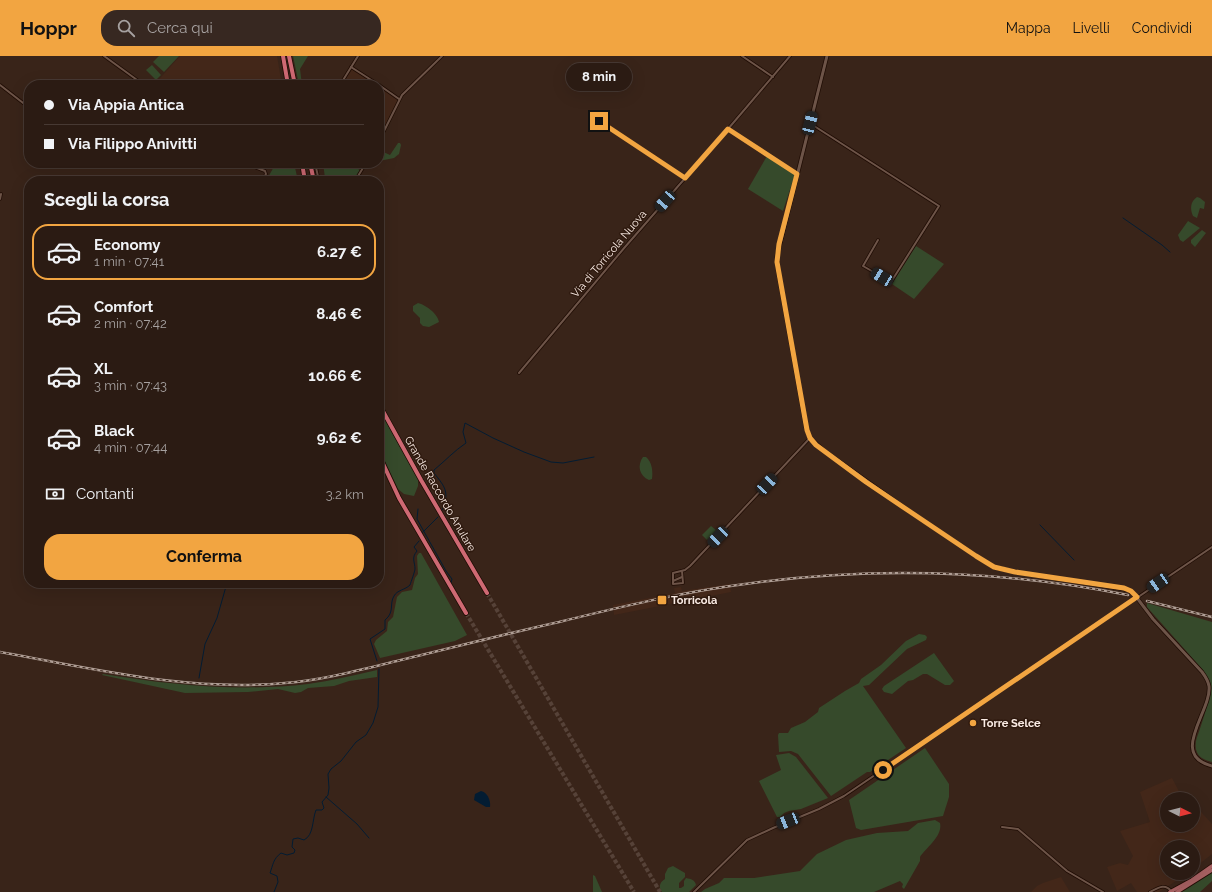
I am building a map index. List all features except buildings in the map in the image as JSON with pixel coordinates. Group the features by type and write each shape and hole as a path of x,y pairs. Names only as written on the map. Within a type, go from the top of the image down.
{"highway":[{"path":"283,56 287,80"},
{"path":"290,56 294,80"},
{"name":"Grande Raccordo Anulare","path":"384,413 487,593"},
{"path":"384,466 399,498 466,613"}],"main road":[{"path":"1171,892 1212,866"},
{"path":"1177,892 1212,870"}],"street":[{"path":"104,56 137,80"},
{"path":"343,80 358,56"},
{"path":"384,131 400,99 408,88 442,56"},
{"path":"742,56 773,77"},
{"name":"Via di Torricola Nuova","path":"519,373 790,56"},
{"path":"827,56 779,244 777,262 810,438 823,450 871,486 994,567 1015,572 1124,588 1131,591 1153,618 1202,672 1208,681 1208,697 1192,747 1198,759 1204,764 1212,766"},
{"path":"351,67 371,80"},
{"path":"0,85 24,104"},
{"path":"384,88 400,99"},
{"path":"599,121 685,178"},
{"path":"810,123 939,206 891,282 863,265 878,240"},
{"path":"728,129 797,174"},
{"path":"256,168 266,172 265,176"},
{"path":"0,199 1,194"},
{"path":"673,581 673,573 682,571 690,566 810,438"},
{"path":"694,892 747,840 819,809 844,796 1212,547"},
{"path":"673,581 674,584 683,583 682,571"},
{"path":"673,581 682,577"},
{"path":"1002,827 1018,829 1067,871 1102,892"},
{"path":"1150,892 1163,886 1168,887 1171,892"}],"shaded area":[{"path":"180,56 277,56 281,80 158,80"},
{"path":"352,69 369,80 345,80"},
{"path":"384,90 398,99 384,128"},
{"name":"Torricola","path":"730,584 731,592 614,615 613,605 675,593 674,588 681,587 682,591"},
{"path":"1172,778 1179,792 1160,792 1160,832 1200,832 1200,811 1212,824 1212,854 1200,863 1200,840 1160,840 1160,880 1177,880 1159,892 1137,892 1131,883 1117,891 1107,867 1120,863 1128,865 1133,856 1120,831 1150,822 1140,792"},
{"path":"1061,877 1070,892 1031,892 1043,883"}],"green space":[{"path":"159,56 179,56 164,72 153,62"},
{"path":"293,56 308,56 300,69 301,80 298,80"},
{"path":"152,65 161,75 156,80 146,70"},
{"path":"398,143 400,143 399,154 394,158 384,160 384,152 390,155"},
{"path":"767,156 795,174 783,211 748,189"},
{"path":"273,168 295,168 297,176 269,176"},
{"path":"324,168 356,168 360,170 357,176 325,176"},
{"path":"1197,197 1205,202 1204,209 1200,208 1197,218 1193,216 1191,208 1193,201"},
{"path":"1188,221 1200,228 1183,242 1180,240 1178,235"},
{"path":"1202,230 1206,233 1195,247 1191,243 1191,240"},
{"path":"916,246 944,264 914,299 892,284"},
{"path":"418,303 431,310 439,322 429,327 423,326 420,323 420,318 413,311 413,306"},
{"path":"384,418 418,480 418,486 414,496 404,494 398,489 384,460"},
{"path":"643,457 646,457 650,461 652,467 652,479 649,480 643,476 640,470 640,463"},
{"path":"711,526 716,530 707,540 702,535"},
{"path":"421,553 467,635 455,641 380,658 374,644 376,640 387,631 388,622 393,617 397,597 402,592 412,590 415,578 418,574 417,556"},
{"path":"1147,603 1212,622 1212,762 1201,757 1197,753 1196,749 1196,741 1208,703 1210,682 1203,670 1147,607"},
{"path":"919,634 925,635 927,637 926,640 907,649 869,685 863,686 906,748 831,796 798,754 791,751 779,752 779,733 788,733 791,728 805,722 818,712 819,708 859,683 861,679 881,665 906,641"},
{"path":"934,653 954,681 950,685 945,685 927,674 923,674 913,680 908,681 892,694 884,692 882,689 884,686"},
{"path":"377,670 377,677 349,681 334,686 308,688 301,692 295,693 278,689 248,692 185,693 102,675 205,686 256,687 308,684 334,680"},
{"path":"925,748 949,784 949,797 943,816 861,830 856,828 849,800"},
{"path":"789,753 796,757 828,798 801,809 789,811 780,817 777,817 759,781 781,770 776,755"},
{"path":"935,820 940,823 939,833 920,857 920,861 904,889 902,887 903,884 900,881 874,892 701,892 719,883 724,878 754,878 800,871 817,854 846,840 877,833 908,831 918,823"},
{"path":"673,866 685,873 685,877 679,883 679,888 684,886 684,881 686,878 695,882 696,885 689,892 662,892 660,885 665,879 665,874 668,868"},
{"path":"1212,873 1212,881 1200,892 1182,892"},
{"path":"593,875 595,876 602,892 593,892"}],"water":[{"path":"481,791 488,797 490,807 486,807 474,800 475,794"}],"waterway":[{"path":"1123,218 1170,252"},
{"path":"442,510 446,499 446,494 441,482 434,473 434,470 466,443 463,432 465,423 493,438 551,462 563,463 594,457"},
{"path":"418,509 417,519 452,579 451,583"},
{"path":"422,533 438,517"},
{"path":"1040,525 1074,560"},
{"path":"377,661 370,639 385,629 385,620 390,614 395,594 410,585 415,569 414,556 417,551 414,547 419,541"},
{"path":"199,678 205,644 217,618 226,588"},
{"path":"274,892 278,882 277,876 270,873 275,860 281,853 287,855 294,853 295,850 292,847 293,839 298,838 304,840 310,835 316,810 322,810 324,808 322,802 328,795 328,774 331,769 341,761 356,742 366,735 373,723 378,707 379,669"},
{"path":"326,797 357,824 369,838"}],"tunnel":[{"path":"487,593 660,892"},
{"path":"466,613 634,892"}],"railway":[{"path":"0,652 106,672 177,682 249,685 299,682 327,677 651,600 721,587 793,578 889,573 937,573 1032,580 1128,595"},
{"path":"1147,601 1212,617"}],"place":[{"name":"Torricola","path":"662,600"},
{"name":"Torre Selce","path":"973,723"}],"route":[{"path":"599,121 685,178 728,129 797,174 779,244 777,262 807,430 810,438 816,445 866,482 994,567 1001,570 1124,588 1131,591 1137,597 883,770"}]}
